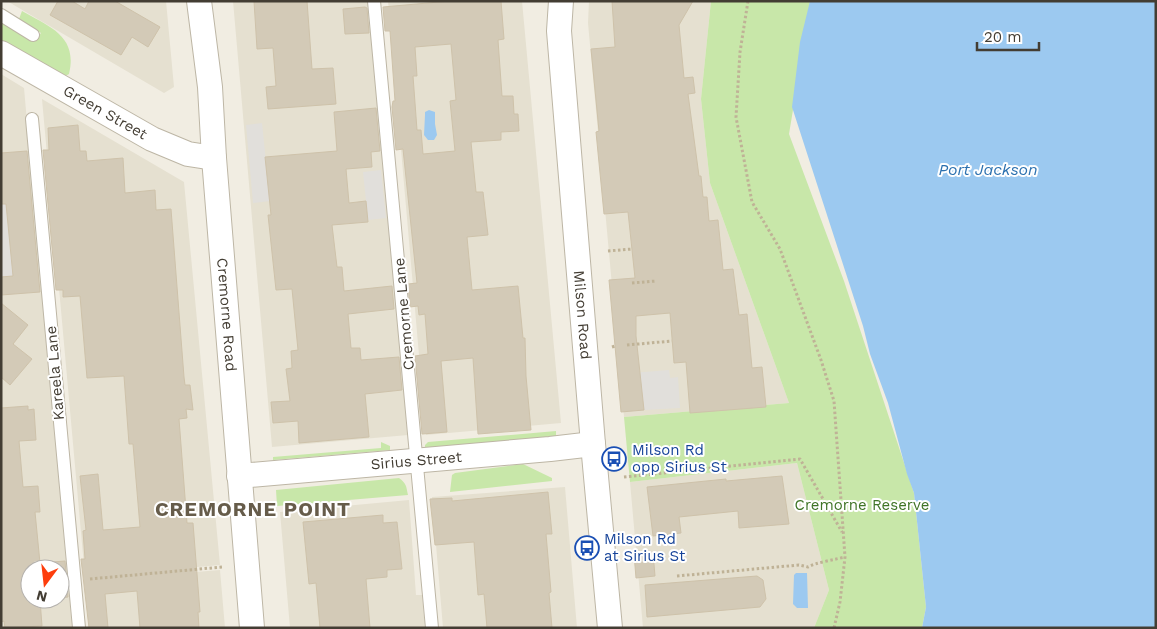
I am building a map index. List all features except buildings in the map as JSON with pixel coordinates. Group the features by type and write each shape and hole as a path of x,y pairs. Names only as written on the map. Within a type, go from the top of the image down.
{"street":[{"name":"Cremorne Road","path":"200,1 210,87 214,158 252,628"},
{"name":"Milson Road","path":"561,1 559,32 610,628"},
{"name":"Green Street","path":"1,53 152,139 188,154 214,158"},
{"name":"Sirius Street","path":"239,476 417,462 593,444"}],"lane":[{"name":"Cremorne Lane","path":"374,1 432,628"},
{"path":"1,15 33,35"},
{"name":"Kareela Lane","path":"32,119 79,628"}],"path":[{"path":"748,1 740,52 736,116 752,202 780,249 821,360 834,402 845,557 840,602 834,628"},
{"path":"608,251 632,249"},
{"path":"632,283 656,282"},
{"path":"627,345 672,342"},
{"path":"624,477 800,459 843,533"},
{"path":"677,576 799,565 808,567 812,564 820,564 845,557"},
{"path":"75,580 222,567"}],"shaded area":[{"path":"7,1 166,1 174,87 164,93"},
{"path":"233,1 368,1 408,435 272,447"},
{"path":"388,1 522,1 561,423 426,435"},
{"path":"589,1 711,1 701,99 710,183 789,403 624,417 588,23"},
{"path":"1,74 24,88 66,559 20,559 20,609 70,609 70,606 72,628 1,628"},
{"path":"42,99 184,182 220,565 85,577"},
{"path":"262,123 270,201 253,203 246,125"},
{"path":"381,170 386,218 368,220 363,172"},
{"path":"11,203 13,276 1,277 1,204"},
{"path":"669,370 670,378 678,377 680,408 644,410 642,392 626,393 619,374"},
{"path":"797,463 829,590 814,628 643,628 630,482"},
{"path":"565,487 577,628 443,628 432,497"},
{"path":"409,500 416,595 422,595 425,628 290,628 280,512"},
{"path":"220,570 225,628 91,628 87,581"}],"green space":[{"name":"Cremorne Reserve","path":"711,1 811,1 789,134 844,281 914,493 926,607 922,628 814,628 829,590 797,463 630,482 624,417 789,403 710,183 701,99"},
{"path":"22,11 52,28 65,42 71,61 69,74 64,77 1,43 1,21 35,41 41,33 19,19"},
{"path":"556,431 556,436 425,448 428,442"},
{"path":"381,442 390,446 390,450 273,460 273,457 381,448"},
{"path":"523,464 552,478 552,481 450,492 452,475 455,473"},
{"path":"399,478 405,484 408,495 277,506 276,490"}],"water":[{"name":"Port Jackson","path":"810,1 1156,1 1156,628 922,628 926,607 914,493 888,403 870,354 863,326 792,107 800,42"},
{"path":"429,110 435,112 437,135 434,140 428,140 424,135 425,112"},
{"path":"796,573 807,573 808,608 797,608 793,604 794,575"}],"place":[{"name":"Milson Rd opp Sirius St","path":"614,459"},
{"name":"Milson Rd at Sirius St","path":"587,548"}],"district":[{"name":"CREMORNE POINT","path":"253,509"}]}
